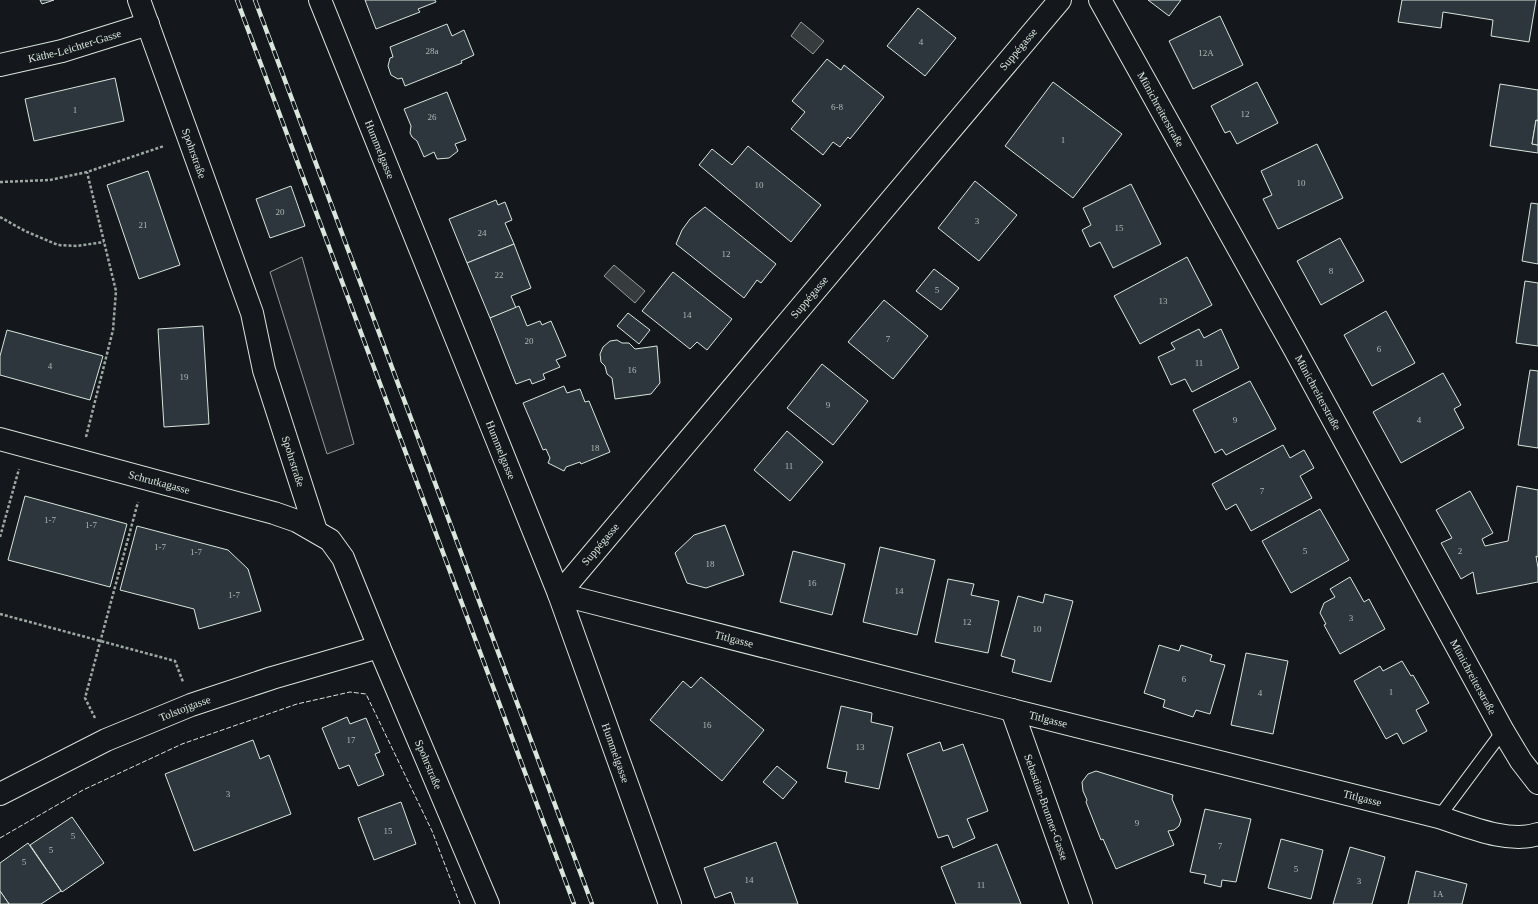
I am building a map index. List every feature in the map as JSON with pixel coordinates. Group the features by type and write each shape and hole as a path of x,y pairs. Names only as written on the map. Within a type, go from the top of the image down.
{"street":[{"name":"Spohrstraße","path":"139,0 252,313 264,370 316,531 330,540 344,558 379,647 488,904"},
{"name":"Hummelgasse","path":"320,0 559,594 670,904"},
{"name":"Suppégasse","path":"559,594 1060,0"},
{"name":"Münichreiterstraße","path":"1100,0 1290,341 1503,731 1521,761 1538,783"},
{"name":"Käthe-Leichter-Gasse","path":"0,65 62,51 148,24"},
{"name":"Schrutkagasse","path":"0,439 274,513 297,521 316,531"},
{"name":"Titlgasse","path":"559,594 1439,817 1496,835 1530,837 1538,834"},
{"name":"Tolstojgasse","path":"0,794 106,740 191,705 272,678 379,647"},
{"name":"Sebastian-Brunner-Gasse","path":"1012,710 1081,904"}],"lane":[{"path":"1439,817 1503,731"}],"path":[{"path":"0,182 50,180 86,172 164,146"},
{"path":"80,460 113,330 116,291 86,172"},
{"path":"0,217 25,231 58,245 77,246 104,242"},
{"path":"0,537 26,446"},
{"path":"106,740 85,698 145,478"},
{"path":"0,614 175,661 191,705"}],"shaded area":[{"path":"801,22 824,41 813,54 791,36"},
{"path":"302,257 354,444 327,454 270,272"},
{"path":"614,265 645,291 635,303 604,276"}],"building":[{"path":"40,0 54,0 42,4"},
{"path":"365,0 435,0 436,2 418,9 420,12 376,29"},
{"path":"1148,0 1181,0 1169,16"},
{"path":"1402,0 1536,0 1529,42 1491,36 1493,20 1443,12 1441,28 1398,22"},
{"path":"918,8 956,38 925,76 887,46"},
{"path":"1220,16 1243,65 1193,89 1169,41"},
{"path":"447,24 452,36 464,30 474,55 461,61 462,63 405,86 402,78 398,79 391,75 388,66 390,58 393,57 390,47"},
{"path":"827,59 841,70 844,65 884,97 850,139 848,137 840,147 833,142 823,155 791,129 805,112 792,101"},
{"path":"115,78 124,121 34,141 25,99"},
{"path":"1053,82 1122,134 1073,198 1005,146"},
{"path":"1257,82 1278,123 1237,144 1230,131 1225,133 1211,106"},
{"path":"1500,84 1538,90 1538,121 1536,120 1532,144 1538,145 1538,153 1490,146"},
{"path":"447,92 466,140 455,144 458,151 449,158 437,159 434,152 424,157 417,141 410,133 411,126 404,109"},
{"path":"1536,120 1538,121 1538,145 1532,144"},
{"path":"1317,144 1343,198 1278,229 1263,199 1272,195 1261,171"},
{"path":"748,146 821,205 791,242 699,165 712,149 732,165"},
{"path":"148,171 180,265 139,279 107,185"},
{"path":"975,181 1017,215 979,261 938,228"},
{"path":"1131,184 1161,244 1113,268 1100,242 1090,247 1082,230 1091,225 1083,208"},
{"path":"291,186 305,226 270,238 256,199"},
{"path":"496,200 498,205 505,202 512,220 505,223 514,244 467,263 449,219"},
{"path":"1531,203 1538,204 1538,264 1522,261"},
{"path":"705,207 776,264 761,283 757,280 744,298 676,244 682,230 690,219"},
{"path":"1340,238 1364,281 1321,305 1297,261"},
{"path":"514,244 531,288 511,296 516,308 490,318 467,263"},
{"path":"1187,257 1212,305 1140,344 1114,296"},
{"path":"934,269 959,288 941,310 916,291"},
{"path":"673,272 732,319 707,350 697,342 690,349 642,311"},
{"path":"1525,281 1538,283 1538,346 1516,343"},
{"path":"884,300 928,336 893,379 848,342"},
{"path":"519,306 527,326 540,321 542,325 551,321 566,356 556,360 560,367 543,374 545,379 532,384 530,379 516,384 490,318"},
{"path":"1386,311 1415,363 1372,386 1344,335"},
{"path":"628,313 650,330 639,344 617,326"},
{"path":"203,326 209,424 164,427 158,329"},
{"path":"1199,329 1204,338 1221,329 1239,368 1192,392 1185,379 1171,385 1158,357 1175,349 1171,343"},
{"path":"7,330 103,356 90,400 0,375 0,356"},
{"path":"617,340 622,343 629,343 635,349 657,346 660,383 651,394 615,399 612,378 607,374 605,366 601,362 600,354 603,347 610,341"},
{"path":"822,364 868,401 833,445 787,408"},
{"path":"1530,370 1538,371 1538,448 1518,445"},
{"path":"1443,373 1461,405 1454,409 1464,428 1401,463 1373,412"},
{"path":"1250,381 1276,429 1226,455 1222,449 1215,453 1193,410"},
{"path":"564,386 567,393 580,389 585,402 589,401 610,452 581,464 580,462 566,467 564,471 548,463 550,458 546,449 543,450 523,403"},
{"path":"787,431 823,462 790,501 754,470"},
{"path":"1283,445 1290,458 1304,450 1314,468 1300,476 1312,498 1251,531 1236,504 1226,510 1212,484"},
{"path":"1517,486 1538,490 1538,557 1536,556 1538,582 1477,594 1473,572 1461,579 1441,543 1452,538 1436,510 1470,491 1493,533 1482,539 1485,546 1508,541"},
{"path":"25,496 127,524 110,587 8,560"},
{"path":"1320,509 1349,560 1291,593 1262,541"},
{"path":"725,525 744,575 706,588 687,583 675,553 694,535"},
{"path":"137,526 228,550 248,569 261,611 199,629 194,609 120,590"},
{"path":"880,547 935,560 917,635 863,622"},
{"path":"793,551 845,564 832,615 780,602"},
{"path":"1350,577 1364,602 1369,599 1385,629 1340,654 1324,625 1326,624 1320,613 1324,603 1335,597 1330,589"},
{"path":"948,579 974,584 971,595 999,601 988,653 935,642"},
{"path":"1045,594 1073,601 1051,682 1012,672 1015,660 1001,656 1018,596 1043,603"},
{"path":"1159,645 1179,651 1181,645 1212,655 1210,661 1225,665 1210,714 1196,710 1193,717 1163,707 1165,700 1144,693"},
{"path":"1246,653 1288,661 1273,734 1231,725"},
{"path":"1402,661 1411,676 1413,675 1429,703 1416,710 1427,731 1403,744 1397,733 1386,739 1354,681 1380,666 1383,671"},
{"path":"701,677 764,730 722,781 650,720 683,681 691,688"},
{"path":"841,706 872,713 871,722 893,727 879,789 845,782 847,772 827,768"},
{"path":"347,717 350,724 366,718 380,752 375,754 384,775 358,786 349,765 339,769 322,728"},
{"path":"253,740 260,759 269,755 291,814 194,851 165,774"},
{"path":"940,742 943,751 963,744 988,811 967,819 975,838 953,848 948,835 938,838 907,754"},
{"path":"777,766 797,782 783,799 763,782"},
{"path":"1096,771 1173,795 1172,799 1181,820 1179,826 1174,830 1168,831 1174,845 1116,869 1103,839 1101,840 1083,791 1082,782 1088,774"},
{"path":"401,802 416,844 374,860 358,818"},
{"path":"1205,809 1251,819 1236,882 1222,880 1221,887 1204,883 1206,875 1190,872"},
{"path":"72,817 104,863 62,892 30,845"},
{"path":"1281,839 1323,850 1311,899 1268,888"},
{"path":"776,842 798,904 735,904 731,892 715,898 704,868"},
{"path":"28,843 61,891 41,904 9,904 0,891 0,863"},
{"path":"997,844 1021,904 956,904 941,867"},
{"path":"1350,847 1385,857 1372,904 1333,904"},
{"path":"1416,871 1467,884 1462,904 1408,904"},
{"path":"0,891 9,904 0,904"}],"railway":[{"path":"237,0 574,904"},
{"path":"255,0 592,904"}],"fence":[{"path":"0,838 83,790 182,744 297,704 350,692 366,694 432,831 460,904"}]}
